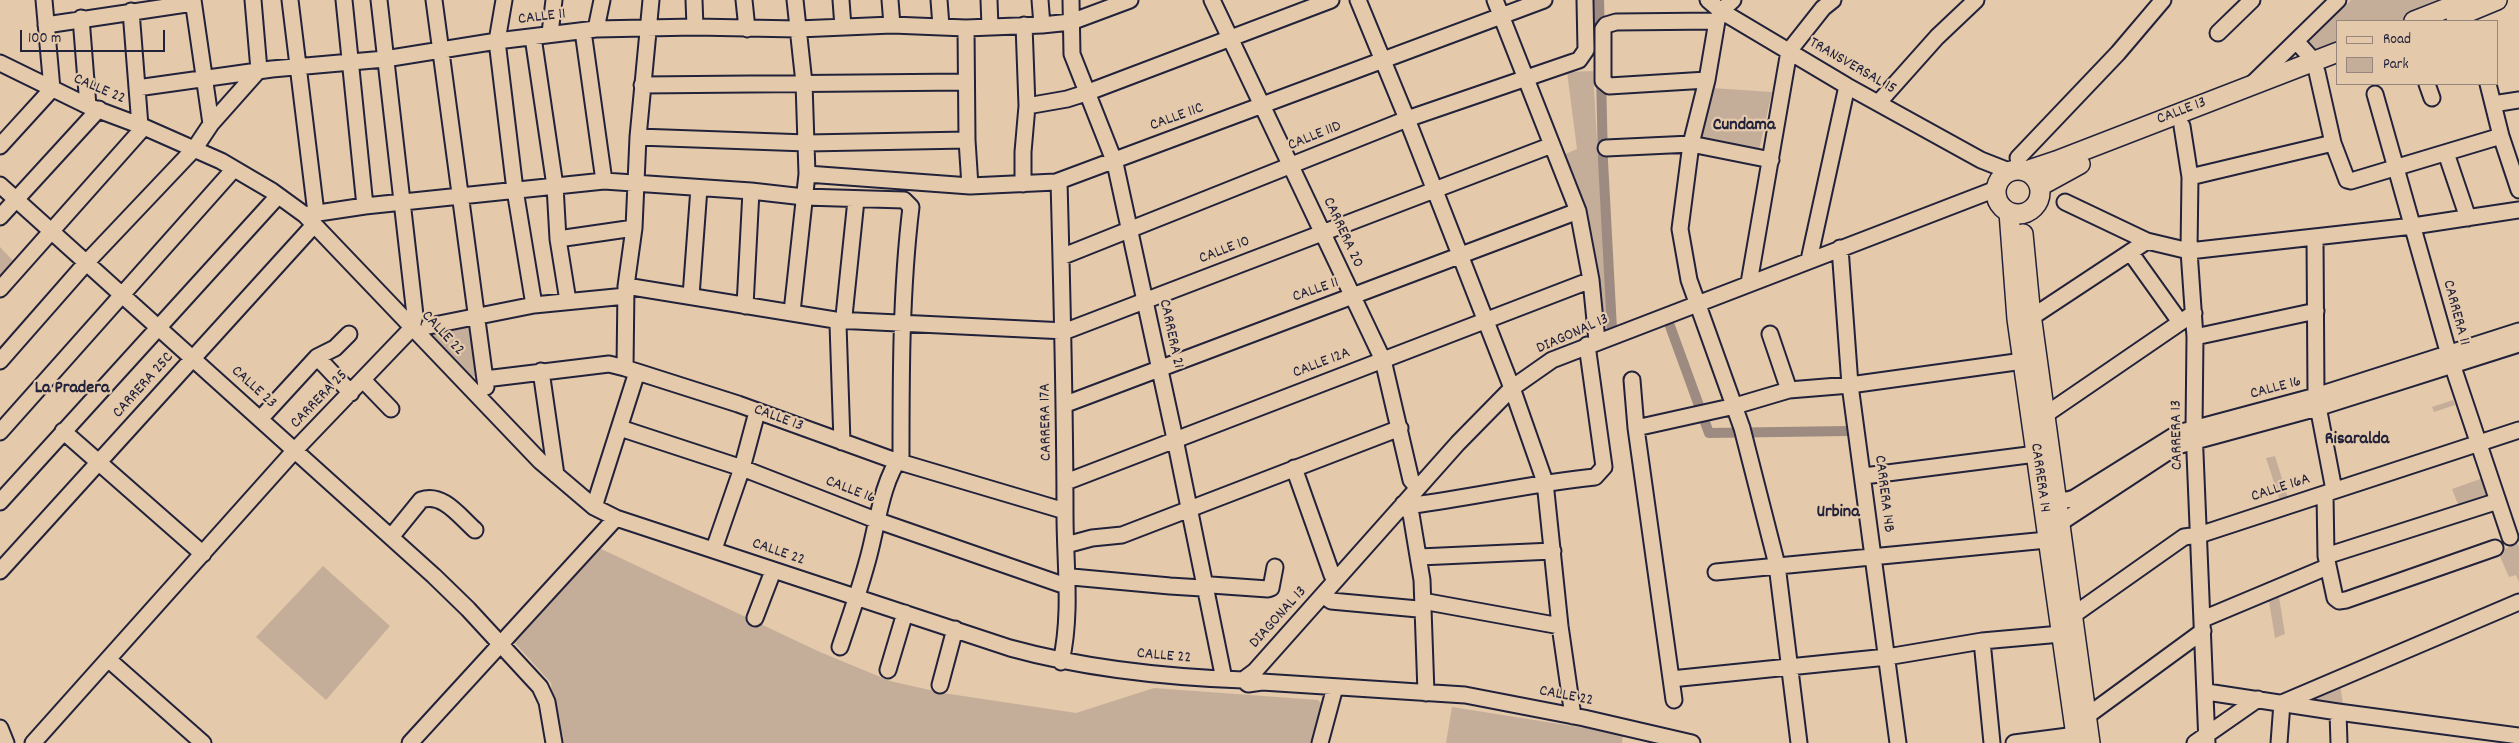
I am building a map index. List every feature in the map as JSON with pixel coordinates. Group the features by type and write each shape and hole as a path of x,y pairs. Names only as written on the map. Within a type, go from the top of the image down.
{"main road":[{"path":"2418,20 2497,0"},
{"path":"2448,20 2468,7"},
{"name":"CALLE 13","path":"2040,186 2073,167 2182,126 2316,66 2336,53"},
{"name":"CALLE 13","path":"2010,174 2056,161 2248,87 2316,66 2336,64"},
{"path":"2010,174 2036,178 2040,186 2041,192 2037,204 2015,213 1999,203 2010,174"},
{"name":"CARRERA 14","path":"2015,213 2032,317 2087,716 2081,740"},
{"name":"CARRERA 14","path":"2015,213 2013,274 2023,360 2061,634 2081,740"}],"street":[{"path":"0,146 52,89 44,0"},
{"path":"0,361 86,263 195,148 211,124 259,70 252,0"},
{"path":"290,0 312,218 365,206 604,181 751,191 804,197 904,200 909,203 911,207 905,253 901,323 901,456 897,461 877,520 840,647"},
{"path":"344,0 365,206"},
{"path":"379,0 415,315 412,328"},
{"path":"434,0 485,379 487,408"},
{"path":"504,0 497,40 515,190 534,305"},
{"path":"550,33 554,0"},
{"path":"602,0 589,30 604,181"},
{"path":"594,507 620,428 631,370 626,291 634,228 638,137 651,0"},
{"path":"694,0 695,27"},
{"path":"744,0 747,29"},
{"path":"792,312 807,174 804,83 795,0"},
{"path":"841,0 843,28"},
{"path":"890,0 892,25"},
{"path":"939,0 941,26"},
{"path":"988,0 990,27"},
{"path":"1040,0 1042,25"},
{"name":"CARRERA 21","path":"1071,0 1072,54 1113,160 1190,509 1224,679"},
{"name":"CALLE 11","path":"137,88 259,70 385,59 550,33 648,27 798,29 892,25 966,28 1042,25 1071,22 1130,0"},
{"name":"CARRERA 20","path":"1212,0 1383,360 1411,480 1418,488"},
{"path":"1027,106 1067,99 1086,93 1228,37 1331,0"},
{"path":"1358,0 1407,119 1458,256 1512,388 1545,482 1560,626 1573,716"},
{"path":"1426,693 1419,557 1406,506 1473,497 1545,482 1595,477 1601,473 1604,467 1592,343 1591,280 1578,211 1527,77 1495,0"},
{"name":"CALLE 11C","path":"807,174 970,186 1059,181 1544,0"},
{"name":"CALLE 11D","path":"1061,257 1407,119 1579,60 1584,56 1586,50 1585,0"},
{"name":"TRANSVERSAL 15","path":"1708,0 1719,16 1789,50 1847,86 2010,174"},
{"path":"1733,0 1719,16 1707,80 1691,144 1680,229 1696,304 1735,406 1777,565 1799,743"},
{"path":"1749,283 1789,50 1823,8 1833,0"},
{"path":"1878,102 1937,37 1976,0"},
{"path":"2010,174 2163,0"},
{"path":"2218,33 2252,0"},
{"path":"2248,87 2338,0"},
{"path":"46,24 193,2 211,124"},
{"path":"0,289 142,126 131,11"},
{"path":"1707,80 1609,86 1603,81 1603,29 1606,25 1616,22 1719,16"},
{"path":"0,217 94,107 81,18"},
{"path":"1023,184 1023,152 1027,106 1024,26"},
{"path":"966,28 967,140 970,186"},
{"path":"533,37 555,186 558,239 568,301"},
{"path":"2296,41 2316,66 2333,143 2347,180 2351,181 2501,136"},
{"name":"CALLE 22","path":"2,68 195,148 234,169 312,218 487,408 556,475 594,507 616,518 714,549 773,571 1061,662 1092,667 1243,680"},
{"path":"642,85 966,82"},
{"path":"2488,85 2501,136 2519,190"},
{"path":"1809,260 1847,86"},
{"name":"CARRERA 11","path":"2375,94 2450,360 2510,537"},
{"path":"2493,104 2519,100"},
{"name":"CARRERA 13","path":"2182,126 2190,177 2189,251 2195,337 2195,435 2207,692 2203,740"},
{"path":"638,137 807,143 967,140"},
{"path":"2190,177 2333,143"},
{"path":"1606,148 1691,144 1771,160"},
{"name":"CALLE 10","path":"429,326 477,318 534,305 626,291 691,296 841,320 896,325 901,323 1062,332 1552,145"},
{"path":"2446,153 2468,218"},
{"path":"0,432 124,295 234,169"},
{"name":"DIAGONAL 13","path":"1243,680 1259,676 1337,579 1406,506 1418,488 1512,388 1552,360 1840,248 2010,174"},
{"name":"CARRERA 17A","path":"1059,181 1062,332 1066,404 1065,511 1068,610 1061,662"},
{"name":"CALLE 23","path":"0,185 261,418 468,609 540,687 547,702 554,743"},
{"path":"691,296 699,188"},
{"path":"745,306 751,191"},
{"path":"0,502 278,196"},
{"path":"842,442 838,324 844,316 848,289 856,200"},
{"path":"2065,202 2147,240 2189,251 2413,226 2519,210"},
{"name":"CALLE 11","path":"1066,404 1578,211"},
{"name":"CARRERA 25C","path":"0,571 193,357 312,218"},
{"path":"558,239 634,228"},
{"path":"2315,237 2317,402 2329,492 2326,561 2335,598 2339,601 2346,600 2495,548"},
{"path":"2032,317 2147,240"},
{"name":"CARRERA 14B","path":"1840,248 1850,385 1864,476 1898,743"},
{"path":"2130,252 2180,322"},
{"name":"CALLE 12A","path":"1066,482 1591,280"},
{"path":"2195,337 2316,311"},
{"path":"2045,415 2194,314"},
{"name":"CARRERA 25","path":"33,743 295,450 412,328"},
{"name":"CALLE 16","path":"2450,360 2519,331"},
{"path":"261,418 317,357 335,348 349,334"},
{"path":"1770,334 1789,390"},
{"name":"CALLE 16","path":"2060,523 2195,435 2317,402 2450,360 2519,344"},
{"path":"317,357 350,393"},
{"path":"1636,428 1703,414 1789,390 1850,385 2023,360"},
{"name":"CALLE 13","path":"485,379 609,364 738,404 897,461 1065,511"},
{"path":"541,371 556,475"},
{"path":"363,380 391,409"},
{"path":"1632,380 1636,428 1674,700"},
{"path":"714,549 742,468 756,412"},
{"name":"CALLE 16","path":"620,428 742,468 877,520 1063,585 1067,582"},
{"path":"1066,546 1092,538 1122,535 1400,428"},
{"name":"CALLE 16A","path":"2072,616 2184,537 2199,535 2519,430"},
{"path":"63,431 203,554"},
{"name":"CALLE 16","path":"2056,496 2061,500 2068,501 2178,433 2195,435"},
{"path":"1864,476 2036,454"},
{"path":"1294,468 1332,575 1337,579"},
{"path":"391,537 421,500 427,498 439,498 475,530"},
{"path":"2087,716 2203,625 2326,561 2498,501"},
{"path":"410,743 616,518"},
{"path":"1716,572 2047,540"},
{"path":"1419,557 1553,551"},
{"path":"1067,582 1072,577 1170,586 1268,590 1271,588 1275,567"},
{"path":"755,618 773,571"},
{"path":"1323,595 1331,601 1418,609 1428,602 1560,626"},
{"path":"2282,703 2519,602"},
{"path":"888,670 905,613"},
{"path":"940,685 955,629"},
{"path":"1671,679 1887,657 1982,641 2061,634"},
{"path":"1982,641 1992,743"},
{"path":"109,660 203,743"},
{"name":"CALLE 22","path":"1259,676 1335,687 1465,695 1573,716 1692,743"},
{"path":"1320,743 1335,687"},
{"path":"2207,692 2480,736 2519,736"},
{"path":"2203,740 2258,699"},
{"path":"2279,743 2282,703"},
{"path":"2338,712 2339,743"},
{"path":"0,728 6,743"},
{"path":"2014,743 2081,740"}],"green space":[{"path":"2351,0 2460,0 2415,20 2336,20 2336,49 2313,57 2306,45"},
{"path":"1593,71 1608,329 1602,332 1563,155 1577,149 1567,72"},
{"path":"1712,88 1772,92 1759,150 1697,138"},
{"path":"0,247 19,267 6,279 0,274"},
{"path":"470,322 478,376 471,377 429,334 432,328"},
{"path":"2453,400 2455,405 2434,412 2432,407"},
{"path":"2275,456 2289,501 2281,504 2266,458"},
{"path":"2483,478 2491,502 2461,512 2452,489"},
{"path":"2517,543 2519,547 2519,582 2516,575 2509,577 2498,552"},
{"path":"597,547 820,652 890,681 943,693 1076,713 1154,688 1318,700 1321,703 1321,707 1310,743 557,743 551,683 512,640"},
{"path":"323,566 390,626 326,700 256,637"},
{"path":"2278,591 2285,634 2275,638 2268,595"},
{"path":"2340,683 2343,705 2302,700"},
{"path":"1452,707 1623,734 1622,743 1446,743"}],"waterway":[{"path":"1599,0 1600,34"},
{"path":"1601,76 1603,161 1612,329"},
{"path":"1670,326 1709,433 1848,431"}],"district":[{"name":"Cundama","path":"1744,127"},
{"name":"La Pradera","path":"72,390"},
{"name":"Risaralda","path":"2357,441"},
{"name":"Urbina","path":"1838,514"}]}
